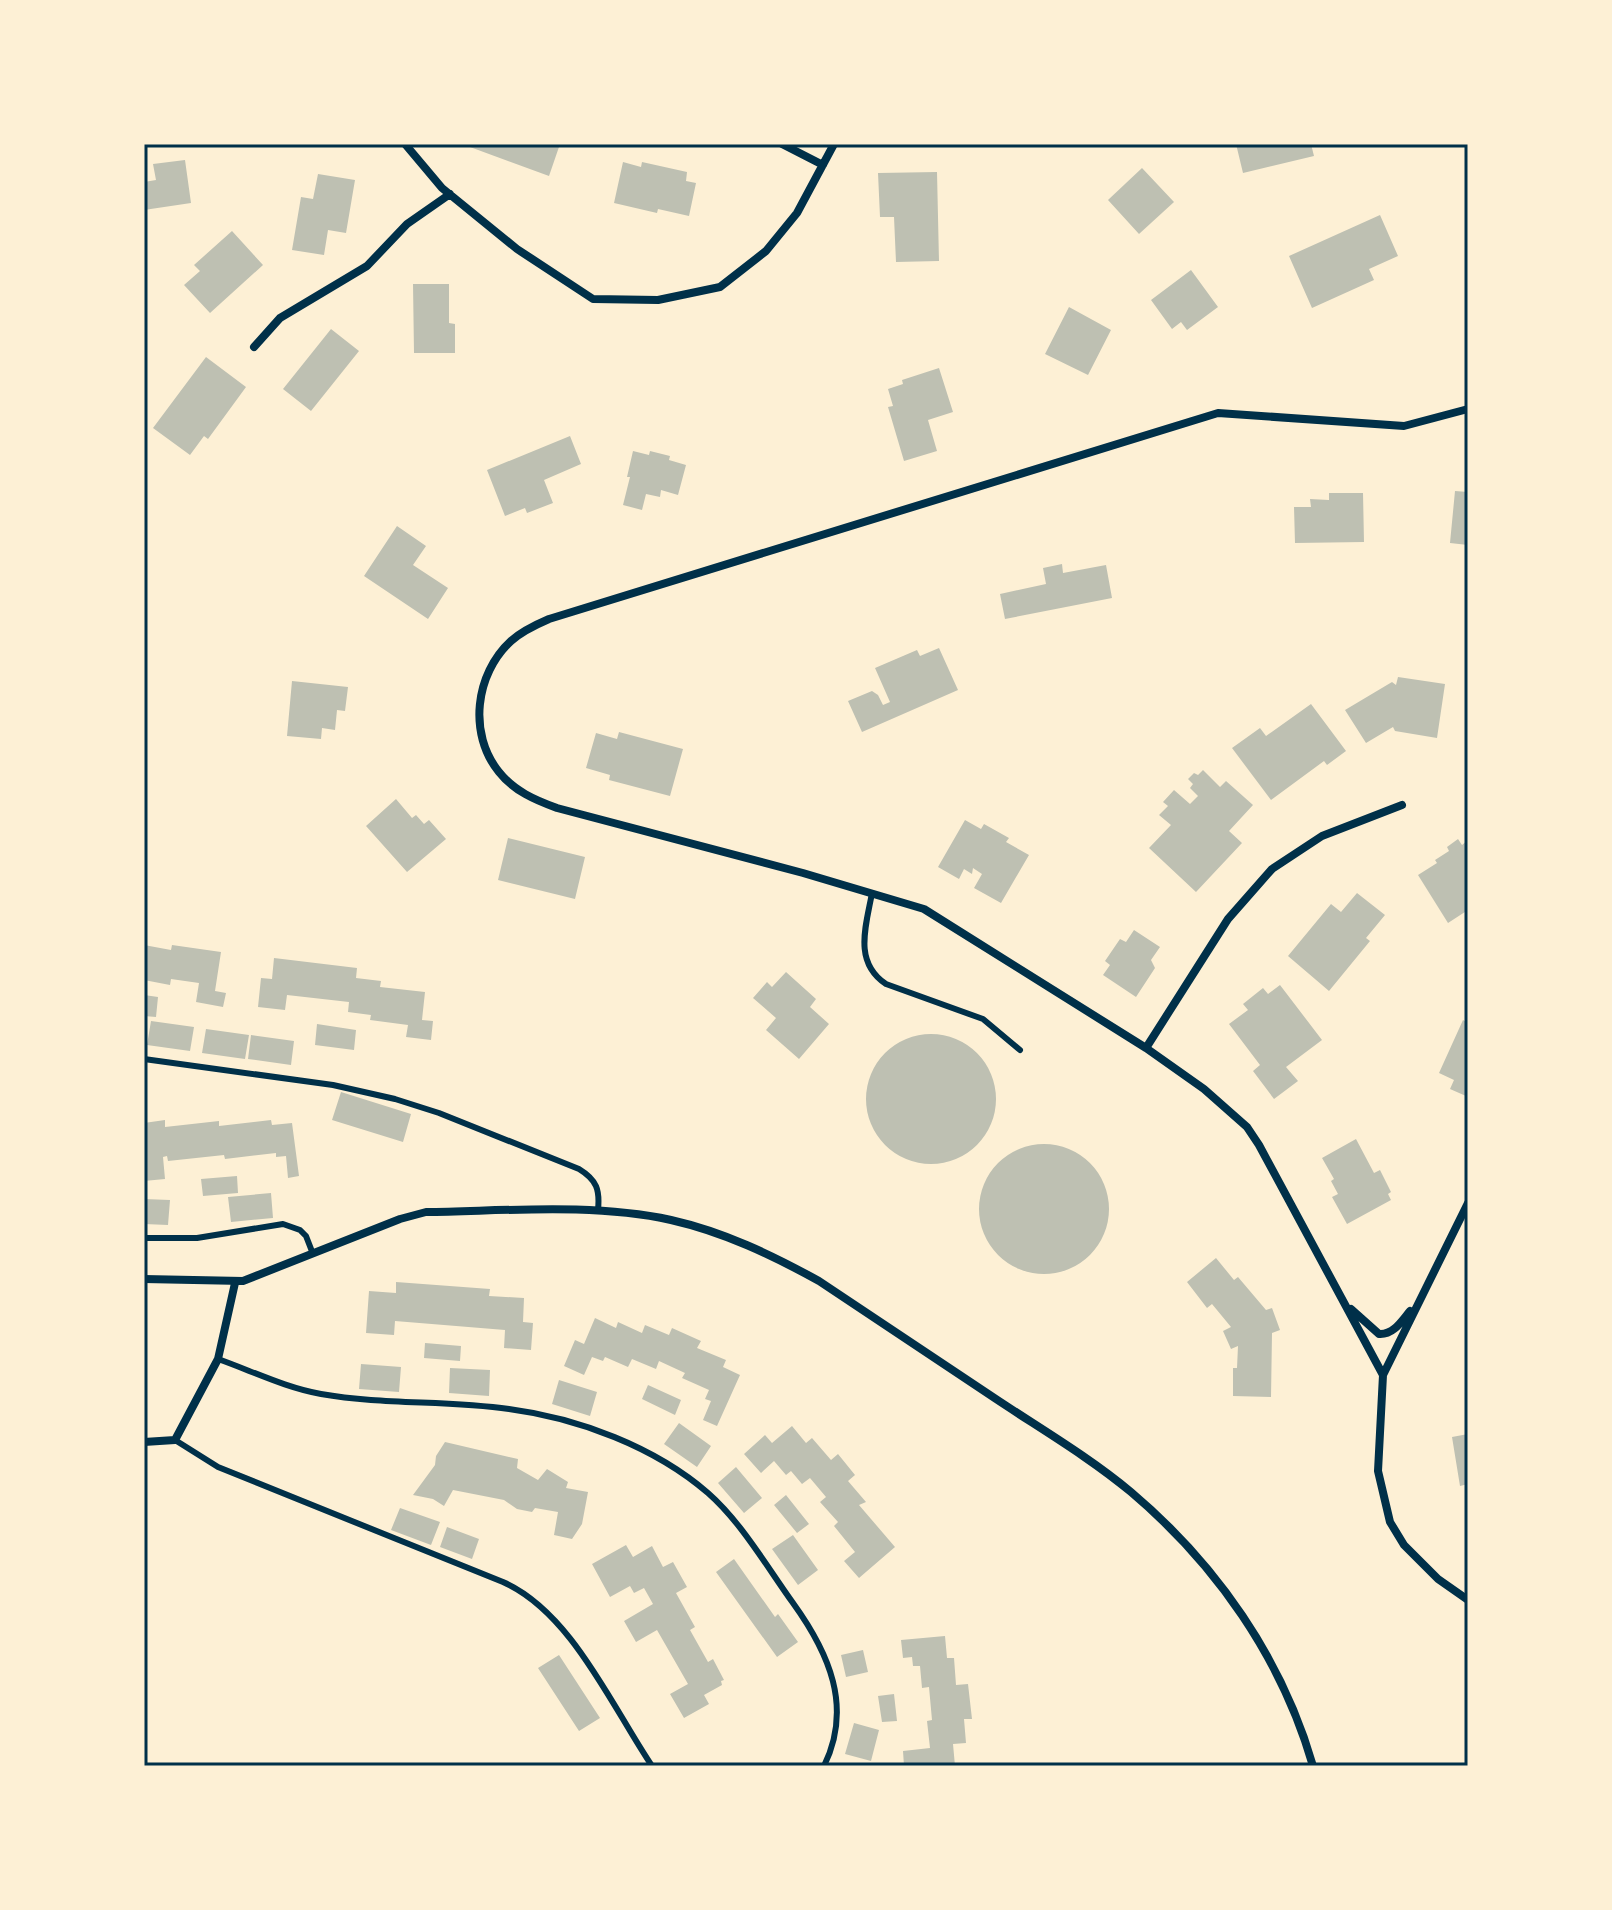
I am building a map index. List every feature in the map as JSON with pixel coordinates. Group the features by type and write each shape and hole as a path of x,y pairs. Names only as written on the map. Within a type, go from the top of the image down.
{"street":[{"path":"405,144 450,194 517,249 593,299 658,300 720,287 766,251 797,213 834,144"},
{"path":"782,144 823,165"},
{"path":"254,347 280,318 367,266 407,224 450,194"},
{"path":"1383,1375 1247,1127 1204,1089 1146,1048 938,916 909,903 557,808 532,798 499,773 490,758 482,738 480,701 486,679 509,643 526,629 549,619 1218,413 1404,426 1468,409"},
{"path":"1146,1048 1228,919 1272,869 1322,836 1402,805"},
{"path":"1468,1203 1383,1375 1378,1471 1390,1522 1418,1561 1468,1600"},
{"path":"144,1279 235,1283 400,1219 426,1212 598,1210 671,1220 724,1235 819,1281 1072,1450 1129,1491 1179,1535 1223,1587 1275,1671 1301,1723 1313,1766"},
{"path":"144,1442 175,1440 218,1359 235,1283"},
{"path":"1343,1300 1372,1330 1386,1335 1420,1299"}],"lane":[{"path":"872,893 864,932 864,956 868,969 886,984 983,1019 1020,1050"},
{"path":"144,1059 333,1085 439,1113 550,1155 589,1175 599,1190 598,1210"},
{"path":"144,1238 197,1238 283,1224 300,1230 306,1236 313,1254"},
{"path":"218,1359 323,1394 508,1409 550,1417 626,1442 691,1480 709,1494 740,1531 819,1643 836,1692 838,1721 836,1737 824,1766"},
{"path":"175,1440 218,1467 503,1582 533,1598 567,1632 652,1766"}],"building":[{"path":"471,144 560,144 549,176 470,147"},
{"path":"1236,144 1311,144 1314,156 1243,173"},
{"path":"185,160 191,203 144,210 144,182 156,180 153,164"},
{"path":"623,162 641,167 642,162 687,172 686,181 696,183 689,216 658,209 657,213 614,203"},
{"path":"1142,168 1174,202 1139,234 1108,200"},
{"path":"937,172 939,261 896,262 894,217 880,217 878,173"},
{"path":"318,174 355,180 346,233 328,230 324,255 292,250 301,197 313,199"},
{"path":"1380,215 1398,256 1369,269 1374,280 1312,308 1289,256"},
{"path":"232,231 263,265 210,313 184,285 200,271 194,265"},
{"path":"1191,270 1218,307 1187,330 1181,322 1172,329 1151,300"},
{"path":"413,284 449,284 449,323 455,324 455,353 414,353"},
{"path":"1069,307 1111,330 1088,375 1045,354"},
{"path":"331,329 359,351 311,411 283,389"},
{"path":"206,357 246,387 208,439 204,436 190,455 153,428"},
{"path":"939,368 953,412 928,420 937,451 904,461 888,407 893,406 888,389 903,384 902,380"},
{"path":"570,436 581,464 544,480 553,503 527,513 525,508 505,516 487,470"},
{"path":"633,451 670,456 669,460 686,465 678,495 661,490 660,497 646,494 642,510 623,505"},
{"path":"1455,491 1468,492 1468,545 1450,543"},
{"path":"1329,493 1363,493 1364,542 1295,543 1294,507 1311,507 1310,499 1329,500"},
{"path":"397,526 426,546 413,565 448,588 428,619 364,576"},
{"path":"1062,564 1063,573 1106,565 1112,598 1005,619 1000,594 1046,584 1043,568"},
{"path":"939,648 958,690 862,732 848,701 872,691 883,705 890,702 875,668 917,650 920,656"},
{"path":"1398,677 1445,684 1437,738 1395,731 1393,727 1366,743 1345,710 1392,682 1396,685"},
{"path":"292,681 348,687 345,711 337,710 335,730 322,728 321,739 287,736"},
{"path":"1311,704 1346,751 1327,765 1324,761 1271,800 1232,748 1260,728 1266,736"},
{"path":"619,732 683,749 670,796 609,780 610,775 586,768 596,733 617,739"},
{"path":"1203,770 1220,787 1226,781 1253,805 1229,831 1242,843 1196,892 1149,848 1171,825 1159,815 1168,806 1163,802 1174,790 1190,804 1198,796 1190,788 1193,784 1188,779"},
{"path":"396,799 412,818 416,815 424,824 429,820 446,839 407,872 366,826"},
{"path":"965,820 981,829 984,824 1009,838 1006,842 1029,855 1001,903 974,888 982,874 973,868 972,874 964,869 959,879 938,867"},
{"path":"508,838 585,857 575,899 498,880"},
{"path":"1458,839 1462,845 1468,840 1468,910 1448,923 1418,875 1437,863 1435,860 1449,851 1447,847"},
{"path":"1357,893 1385,915 1366,938 1370,941 1329,991 1288,956 1331,904 1341,912"},
{"path":"1134,930 1160,947 1151,960 1155,968 1136,997 1103,975 1110,965 1105,961 1120,939 1126,942"},
{"path":"144,945 171,950 172,945 221,952 215,991 226,993 223,1007 196,1002 199,983 171,979 170,985 144,980"},
{"path":"274,958 357,968 356,978 381,981 380,987 425,992 422,1020 433,1021 431,1040 406,1037 408,1025 370,1020 371,1015 348,1012 349,1002 287,995 285,1010 258,1007 261,978 272,979"},
{"path":"786,972 816,999 810,1007 829,1024 799,1059 766,1030 776,1018 753,998 767,982 772,987"},
{"path":"1280,985 1322,1040 1286,1067 1298,1081 1274,1099 1253,1071 1260,1065 1229,1024 1248,1010 1243,1004 1263,988 1268,994"},
{"path":"144,995 158,997 156,1017 144,1016"},
{"path":"1463,1020 1468,1023 1466,1096 1450,1089 1454,1080 1439,1073"},
{"path":"151,1021 194,1027 190,1051 147,1045"},
{"path":"317,1024 356,1030 354,1050 315,1045"},
{"path":"206,1029 249,1035 245,1059 202,1053"},
{"path":"931,1034 956,1039 977,1053 991,1074 996,1099 991,1124 977,1145 956,1159 931,1164 906,1159 885,1145 871,1124 866,1099 871,1074 885,1053 906,1039"},
{"path":"251,1035 294,1041 291,1065 248,1059"},
{"path":"341,1092 411,1114 403,1142 332,1120"},
{"path":"165,1120 165,1127 219,1121 219,1126 271,1120 272,1125 292,1123 299,1176 288,1178 286,1156 276,1157 276,1153 168,1161 167,1156 163,1157 165,1179 144,1181 144,1123"},
{"path":"1356,1139 1374,1173 1380,1170 1391,1192 1388,1194 1391,1200 1347,1224 1332,1197 1338,1194 1331,1181 1334,1179 1322,1158"},
{"path":"1044,1144 1069,1149 1090,1163 1104,1184 1109,1209 1104,1234 1090,1255 1069,1269 1044,1274 1019,1269 998,1255 984,1234 979,1209 984,1184 998,1163 1019,1149"},
{"path":"237,1176 238,1193 203,1196 201,1179"},
{"path":"271,1193 273,1218 231,1222 228,1197"},
{"path":"144,1199 170,1200 168,1225 144,1224"},
{"path":"1216,1258 1234,1280 1238,1277 1266,1310 1272,1308 1280,1330 1272,1333 1271,1397 1233,1396 1233,1368 1237,1368 1238,1346 1231,1349 1223,1331 1231,1327 1212,1304 1207,1308 1187,1282"},
{"path":"396,1282 490,1289 489,1296 524,1298 523,1322 533,1323 531,1350 504,1348 505,1330 395,1321 394,1335 366,1333 369,1291 396,1293"},
{"path":"595,1318 616,1328 618,1322 642,1333 645,1325 669,1335 672,1328 701,1341 697,1348 726,1360 723,1367 740,1375 717,1426 703,1420 711,1401 705,1399 709,1390 682,1378 685,1373 659,1361 656,1369 632,1359 628,1367 605,1357 603,1361 592,1357 584,1375 564,1366 575,1340 584,1344"},
{"path":"425,1343 461,1346 460,1361 424,1358"},
{"path":"361,1364 401,1367 399,1392 359,1389"},
{"path":"450,1368 490,1370 489,1396 449,1393"},
{"path":"559,1380 597,1392 590,1416 552,1404"},
{"path":"648,1385 681,1400 675,1415 642,1399"},
{"path":"679,1423 711,1446 697,1467 664,1444"},
{"path":"792,1426 806,1443 812,1438 831,1460 838,1454 855,1475 848,1481 866,1502 859,1505 895,1547 859,1578 844,1561 855,1552 834,1526 838,1522 820,1502 826,1497 810,1478 802,1484 791,1471 786,1475 774,1461 761,1473 744,1454 765,1435 772,1443"},
{"path":"1468,1434 1468,1484 1460,1486 1452,1437"},
{"path":"445,1442 518,1459 517,1468 538,1480 547,1469 568,1482 566,1488 588,1492 582,1524 572,1539 554,1535 558,1512 517,1509 504,1500 453,1490 444,1506 433,1499 413,1495 435,1465 436,1456"},
{"path":"736,1467 762,1498 744,1513 718,1483"},
{"path":"786,1495 809,1524 797,1533 774,1505"},
{"path":"400,1508 440,1522 431,1545 391,1530"},
{"path":"447,1527 479,1539 472,1559 440,1547"},
{"path":"793,1535 818,1570 798,1585 772,1549"},
{"path":"626,1545 633,1557 652,1546 663,1567 673,1562 687,1587 676,1593 695,1627 690,1630 708,1662 713,1659 724,1680 721,1681 722,1685 704,1695 709,1704 684,1718 670,1694 688,1684 657,1630 636,1642 624,1621 653,1604 644,1588 634,1593 630,1586 610,1597 592,1564"},
{"path":"734,1559 775,1617 778,1614 798,1642 777,1657 716,1572"},
{"path":"945,1636 947,1658 954,1658 956,1685 968,1684 972,1719 964,1719 966,1743 953,1744 955,1766 904,1766 903,1751 930,1748 927,1721 932,1720 929,1687 922,1688 920,1666 913,1666 912,1657 903,1658 901,1640"},
{"path":"863,1650 868,1672 846,1677 841,1655"},
{"path":"559,1655 600,1718 579,1731 538,1668"},
{"path":"894,1694 897,1721 882,1722 878,1696"},
{"path":"854,1723 879,1730 871,1761 845,1754"}]}
